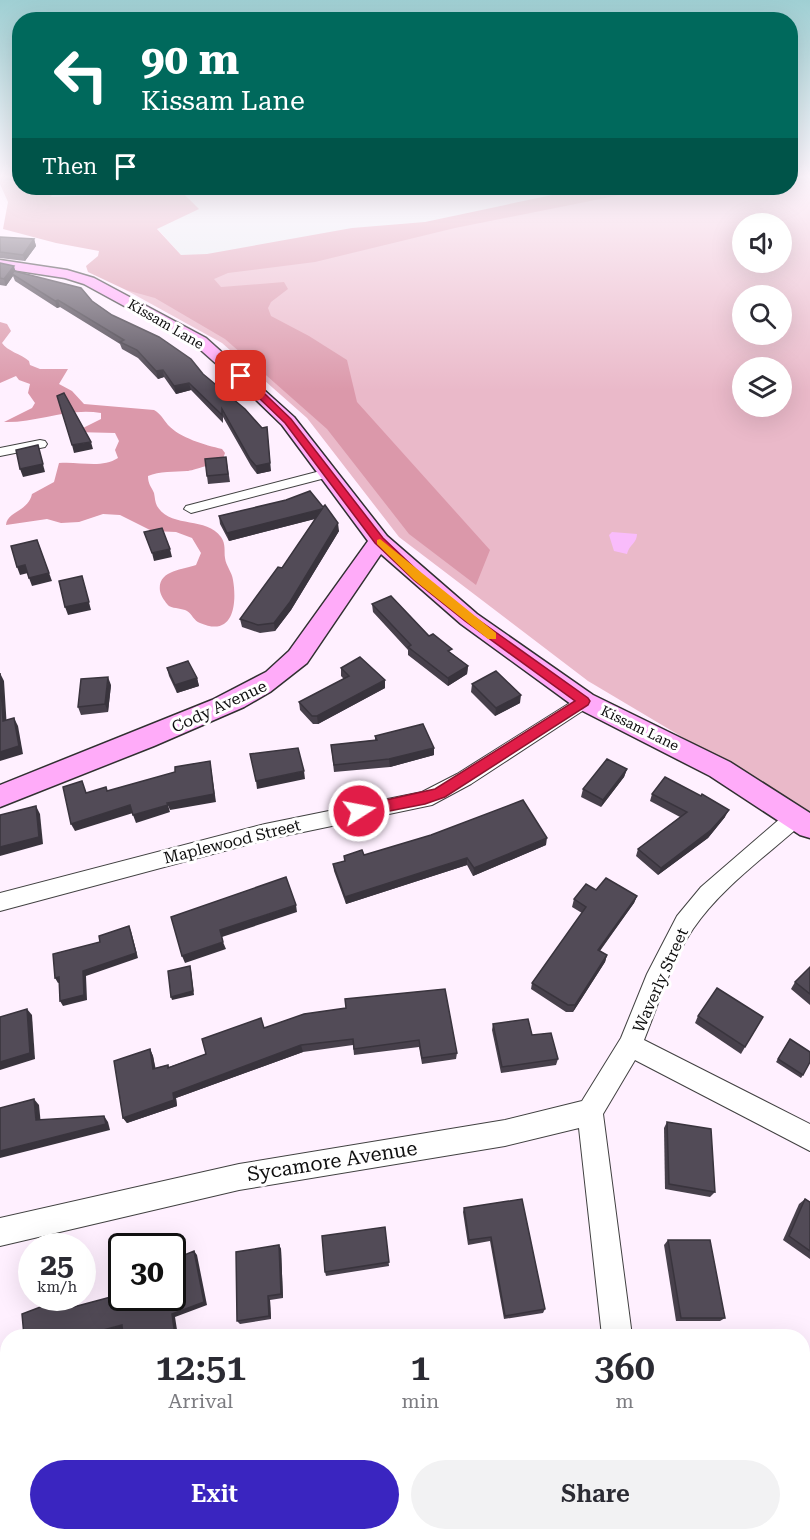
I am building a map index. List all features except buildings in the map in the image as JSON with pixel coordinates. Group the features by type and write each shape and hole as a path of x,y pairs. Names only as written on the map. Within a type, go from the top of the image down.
{"street":[{"name":"Kissam Lane","path":"0,264 66,274 90,281 200,341 288,421 379,541 469,619 584,701 720,769 803,822"},
{"path":"0,452 40,444"},
{"path":"192,508 328,473"},
{"name":"Cody Avenue","path":"0,796 165,731 261,689 282,674 298,657 364,559 379,541"},
{"name":"Maplewood Street","path":"0,902 265,832 425,799 464,779 584,701"},
{"name":"Waverly Street","path":"630,1045 655,982 685,923 708,894 803,822"},
{"path":"617,1329 590,1112 630,1045 810,1138"},
{"name":"Sycamore Avenue","path":"0,1232 239,1177 505,1133 590,1112"}],"shaded area":[{"path":"82,248 174,248 181,255 207,254 241,248 373,248 315,262 228,273 214,279 221,287 284,282 288,289 271,302 268,308 271,316 347,360 357,402 490,550 476,585 409,534 327,429 225,339 155,298 126,290 88,272 86,266 98,256 99,251"},
{"path":"175,248 326,248 211,272 181,255"},
{"path":"326,248 732,248 732,273 792,273 792,248 810,248 810,813 588,681 399,537 307,418 222,343 126,290"},
{"path":"0,322 7,324 11,331 2,343 4,346 29,361 30,365 40,369 68,369 59,384 72,391 84,404 154,410 179,434 222,449 225,453 223,459 211,464 190,471 162,472 148,476 156,504 163,513 171,518 207,527 215,531 223,540 234,589 233,608 226,622 220,626 200,623 187,611 169,606 161,595 160,584 167,575 196,565 201,553 192,538 176,532 152,531 120,515 103,514 79,522 61,523 47,519 6,525 7,520 30,500 32,494 54,482 59,463 97,464 111,461 118,458 115,450 119,441 115,433 75,432 101,419 101,413 65,413 4,422 32,408 35,403 28,393 30,384 19,380 16,376 0,383"}],"sand":[{"path":"612,532 637,534 627,554 614,551 609,535"}],"slow traffic":[{"path":"380,542 418,577 492,636"}],"route":[{"path":"241,376 288,421 379,541 469,619 584,701 440,793 425,799 359,811"}]}
